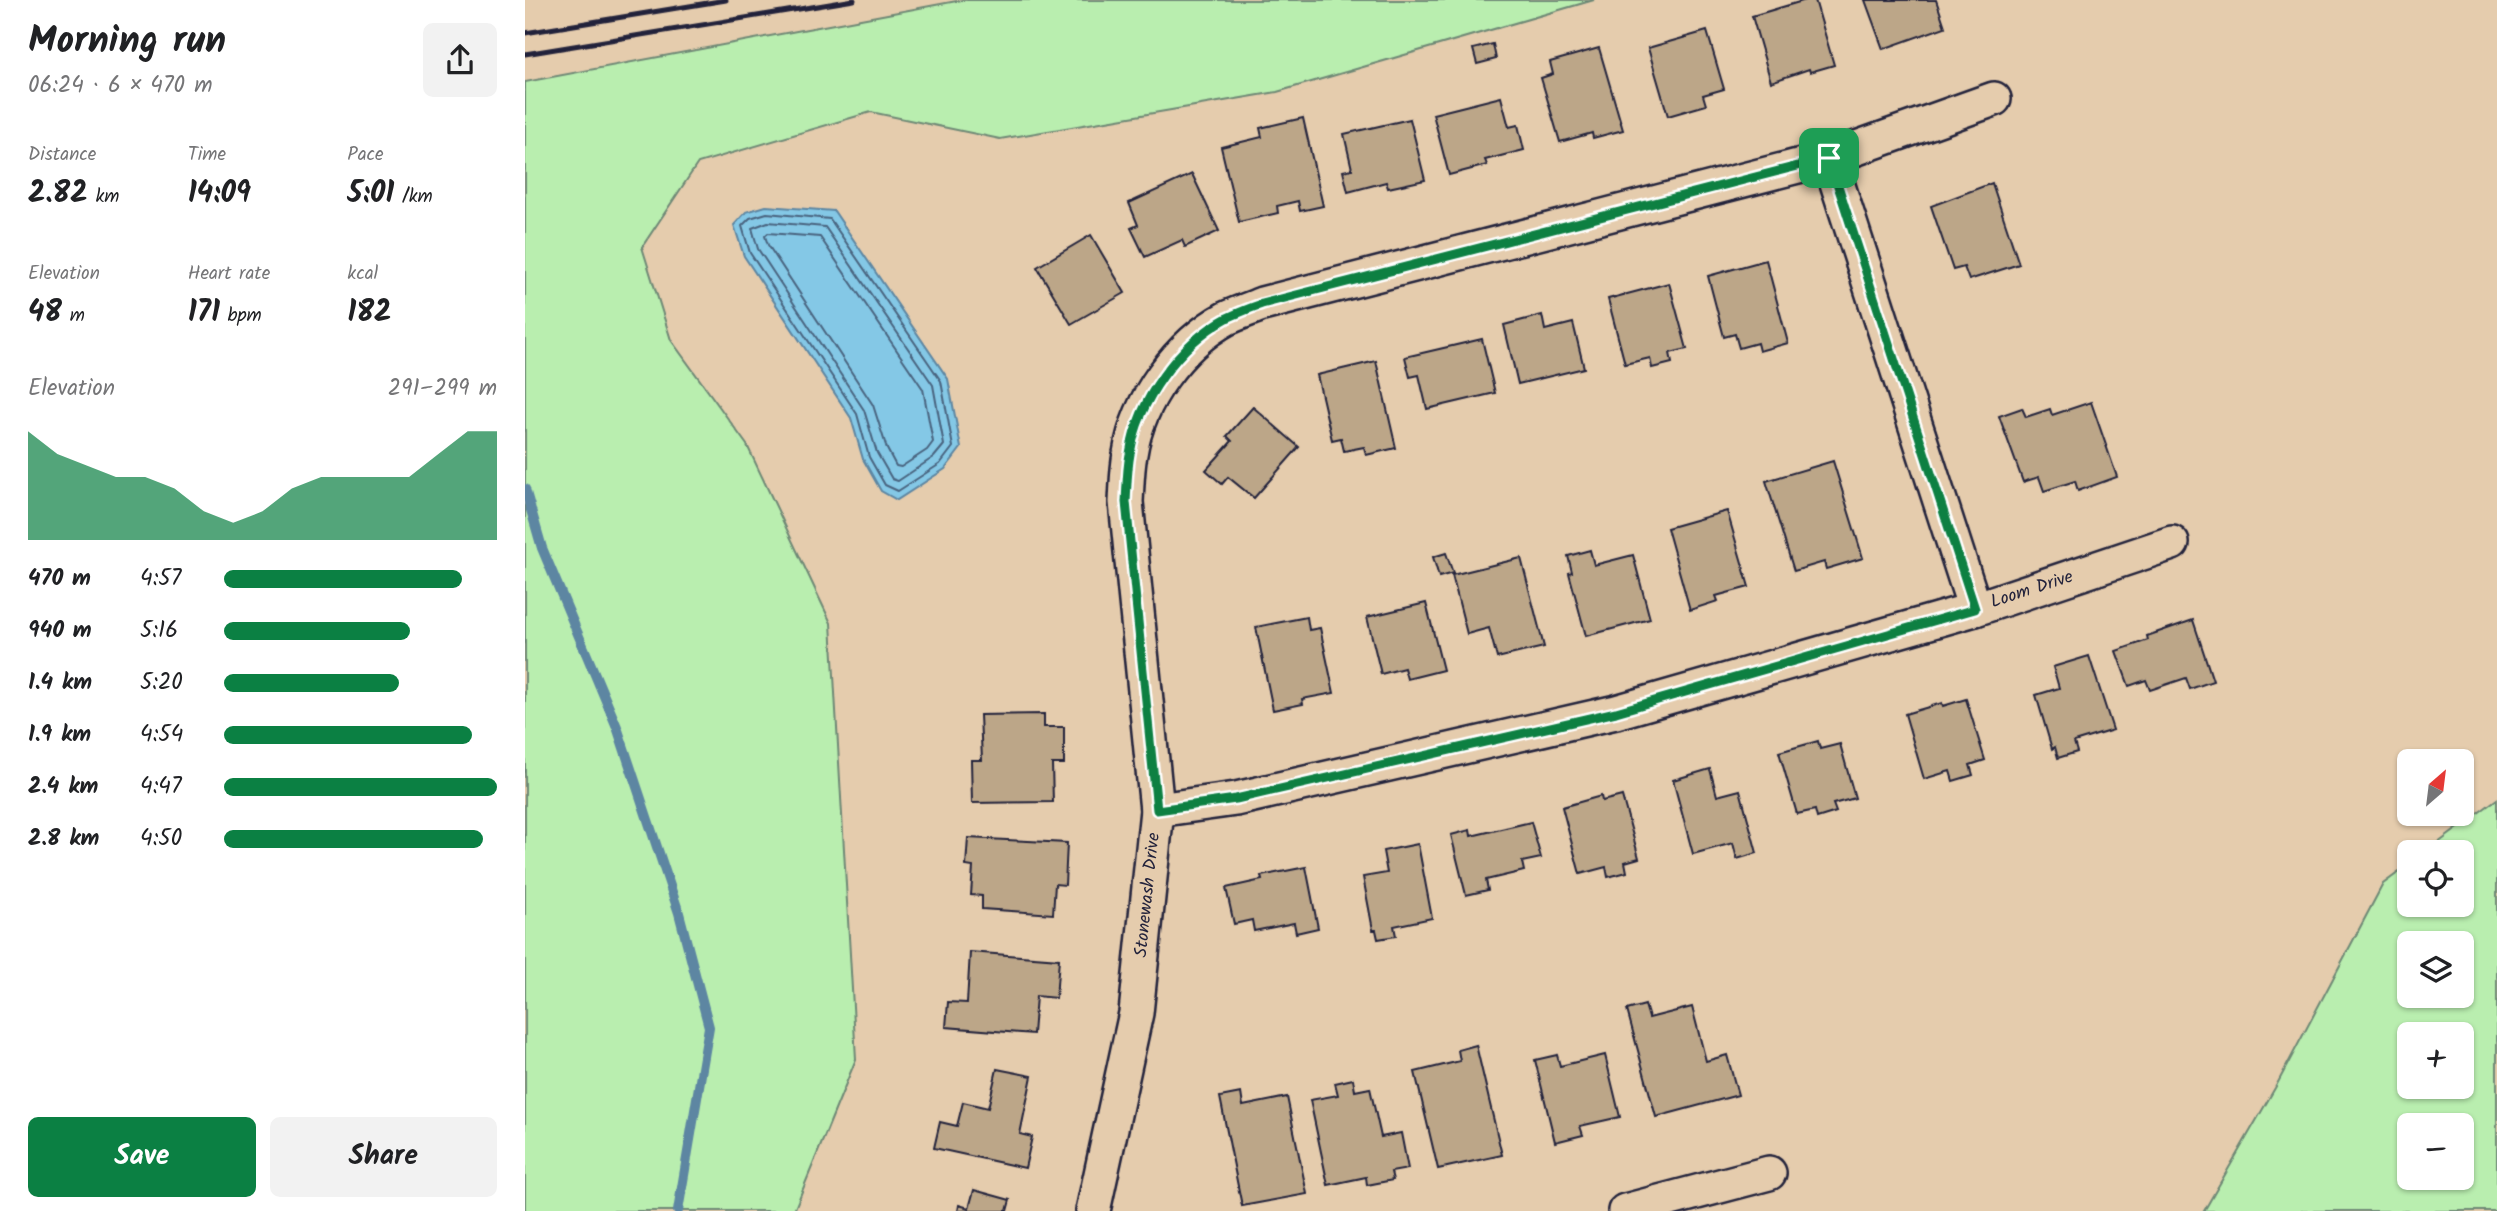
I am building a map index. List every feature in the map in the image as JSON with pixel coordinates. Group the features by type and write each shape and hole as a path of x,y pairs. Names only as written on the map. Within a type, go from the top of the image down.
{"street":[{"name":"Stonewash Drive","path":"1093,1211 1136,1013 1157,810 1126,502 1130,452 1144,409 1164,375 1185,351 1227,319 1262,304 1829,158 1994,99"},
{"path":"1829,158 1975,609"},
{"name":"Loom Drive","path":"1157,810 1236,799 1616,712 1975,609 2172,544"},
{"path":"1625,1211 1769,1173"}],"green space":[{"path":"962,0 1594,0 1277,92 1000,139 871,112 698,163 642,247 671,340 747,445 831,623 856,1059 794,1211 525,1211 525,82"},
{"path":"2497,799 2497,1211 2204,1211 2275,1088 2383,884 2397,874 2397,917 2474,917 2474,840 2442,840 2461,826 2475,826 2475,815"}],"water":[{"path":"766,206 834,211 948,379 961,448 945,469 897,500 881,491 863,459 851,418 744,256 734,225 746,212"}],"building":[{"path":"1806,0 1815,0 1834,65 1810,72 1809,69 1771,82 1752,16"},
{"path":"1865,0 1936,0 1945,27 1883,49"},
{"path":"1707,31 1724,89 1703,95 1706,105 1668,116 1648,48"},
{"path":"1493,44 1496,59 1477,64 1473,49"},
{"path":"1599,48 1623,130 1593,138 1592,133 1560,142 1541,78 1553,74 1550,62"},
{"path":"1501,97 1509,127 1518,125 1524,150 1485,160 1487,165 1449,175 1433,114"},
{"path":"1303,118 1323,206 1300,211 1298,201 1277,206 1278,213 1239,222 1221,147 1262,137 1260,128"},
{"path":"1410,119 1425,180 1388,188 1386,182 1348,192 1343,171 1352,169 1344,134"},
{"path":"1192,174 1219,231 1185,247 1182,240 1145,257 1131,228 1138,225 1129,203"},
{"path":"1992,183 2019,264 1969,280 1964,267 1953,270 1931,206"},
{"path":"1091,235 1125,293 1071,324 1037,267"},
{"path":"1766,260 1788,343 1759,351 1757,343 1739,348 1735,334 1724,337 1708,276"},
{"path":"1669,283 1687,349 1670,353 1672,363 1652,368 1650,358 1625,364 1608,299"},
{"path":"1542,315 1545,330 1573,323 1584,368 1518,384 1504,325"},
{"path":"1482,339 1495,393 1427,409 1419,375 1410,377 1405,357"},
{"path":"1376,361 1396,448 1366,455 1364,447 1344,451 1341,438 1332,440 1317,375"},
{"path":"2091,402 2117,477 2078,491 2075,481 2044,491 2039,477 2023,482 1999,416 2022,408 2026,417 2050,409 2052,415"},
{"path":"1253,407 1299,447 1254,498 1228,477 1222,484 1206,470 1232,441 1227,436"},
{"path":"1833,461 1863,558 1826,569 1824,562 1794,571 1766,481"},
{"path":"1727,511 1749,587 1716,596 1718,601 1690,610 1667,528"},
{"path":"1590,550 1594,565 1633,555 1650,619 1586,636 1569,573 1572,572 1568,556"},
{"path":"1446,553 1453,573 1439,577 1433,557"},
{"path":"1521,558 1544,647 1497,658 1489,628 1467,634 1452,575"},
{"path":"1426,603 1443,670 1407,679 1404,668 1381,674 1367,617"},
{"path":"1307,617 1309,630 1320,628 1334,693 1302,699 1303,704 1273,710 1256,627"},
{"path":"2193,620 2213,681 2190,689 2186,678 2150,690 2146,680 2129,686 2116,651 2148,640 2147,636"},
{"path":"2089,656 2113,730 2074,742 2077,752 2058,758 2055,747 2052,749 2036,695 2059,688 2053,667"},
{"path":"1966,699 1985,760 1970,765 1973,775 1953,781 1950,771 1924,779 1905,714"},
{"path":"1044,714 1044,727 1064,727 1064,764 1052,764 1053,802 972,803 971,760 982,760 980,715"},
{"path":"1818,741 1820,749 1840,744 1855,798 1833,804 1836,812 1817,818 1815,810 1797,814 1779,752"},
{"path":"1710,769 1717,796 1740,790 1757,853 1737,859 1733,843 1693,854 1673,780"},
{"path":"1601,796 1602,801 1622,796 1639,858 1625,862 1627,872 1608,877 1606,867 1580,874 1562,807"},
{"path":"1531,822 1541,858 1522,862 1524,871 1486,880 1488,890 1466,895 1451,835 1470,830 1471,836"},
{"path":"968,838 1067,843 1065,885 1055,884 1053,914 982,909 982,896 971,895 973,867 966,866"},
{"path":"1418,844 1432,918 1394,926 1396,936 1378,939 1376,930 1373,930 1363,877 1387,873 1383,851"},
{"path":"1306,867 1318,928 1296,933 1294,923 1254,931 1252,920 1234,924 1226,888 1262,880 1261,876"},
{"path":"970,952 1059,959 1056,998 1036,996 1033,1034 946,1027 948,1002 967,1003"},
{"path":"1645,1005 1649,1018 1692,1007 1706,1061 1727,1055 1738,1095 1656,1117 1627,1010"},
{"path":"1476,1045 1502,1155 1438,1169 1415,1072 1460,1061 1458,1050"},
{"path":"1557,1055 1560,1066 1605,1055 1620,1117 1580,1126 1583,1135 1555,1142 1535,1060"},
{"path":"997,1069 1032,1076 1020,1134 1032,1137 1025,1168 934,1148 940,1122 957,1126 963,1102 988,1108"},
{"path":"1353,1079 1355,1091 1370,1088 1381,1137 1401,1133 1408,1169 1391,1172 1393,1180 1367,1185 1366,1177 1328,1185 1310,1100 1338,1095 1335,1083"},
{"path":"1241,1093 1243,1106 1287,1097 1307,1194 1242,1206 1220,1097"},
{"path":"974,1190 1010,1200 1007,1211 958,1211 959,1205 969,1208"}],"waterway":[{"path":"525,489 542,548 617,727 679,913 709,1027 678,1211"}],"railway":[{"path":"525,33 726,0"},
{"path":"525,54 854,0"}],"route":[{"path":"1829,158 1975,609 1616,712 1236,799 1157,810 1126,502 1130,452 1144,409 1164,375 1185,351 1227,319 1262,304 1829,158"}]}
